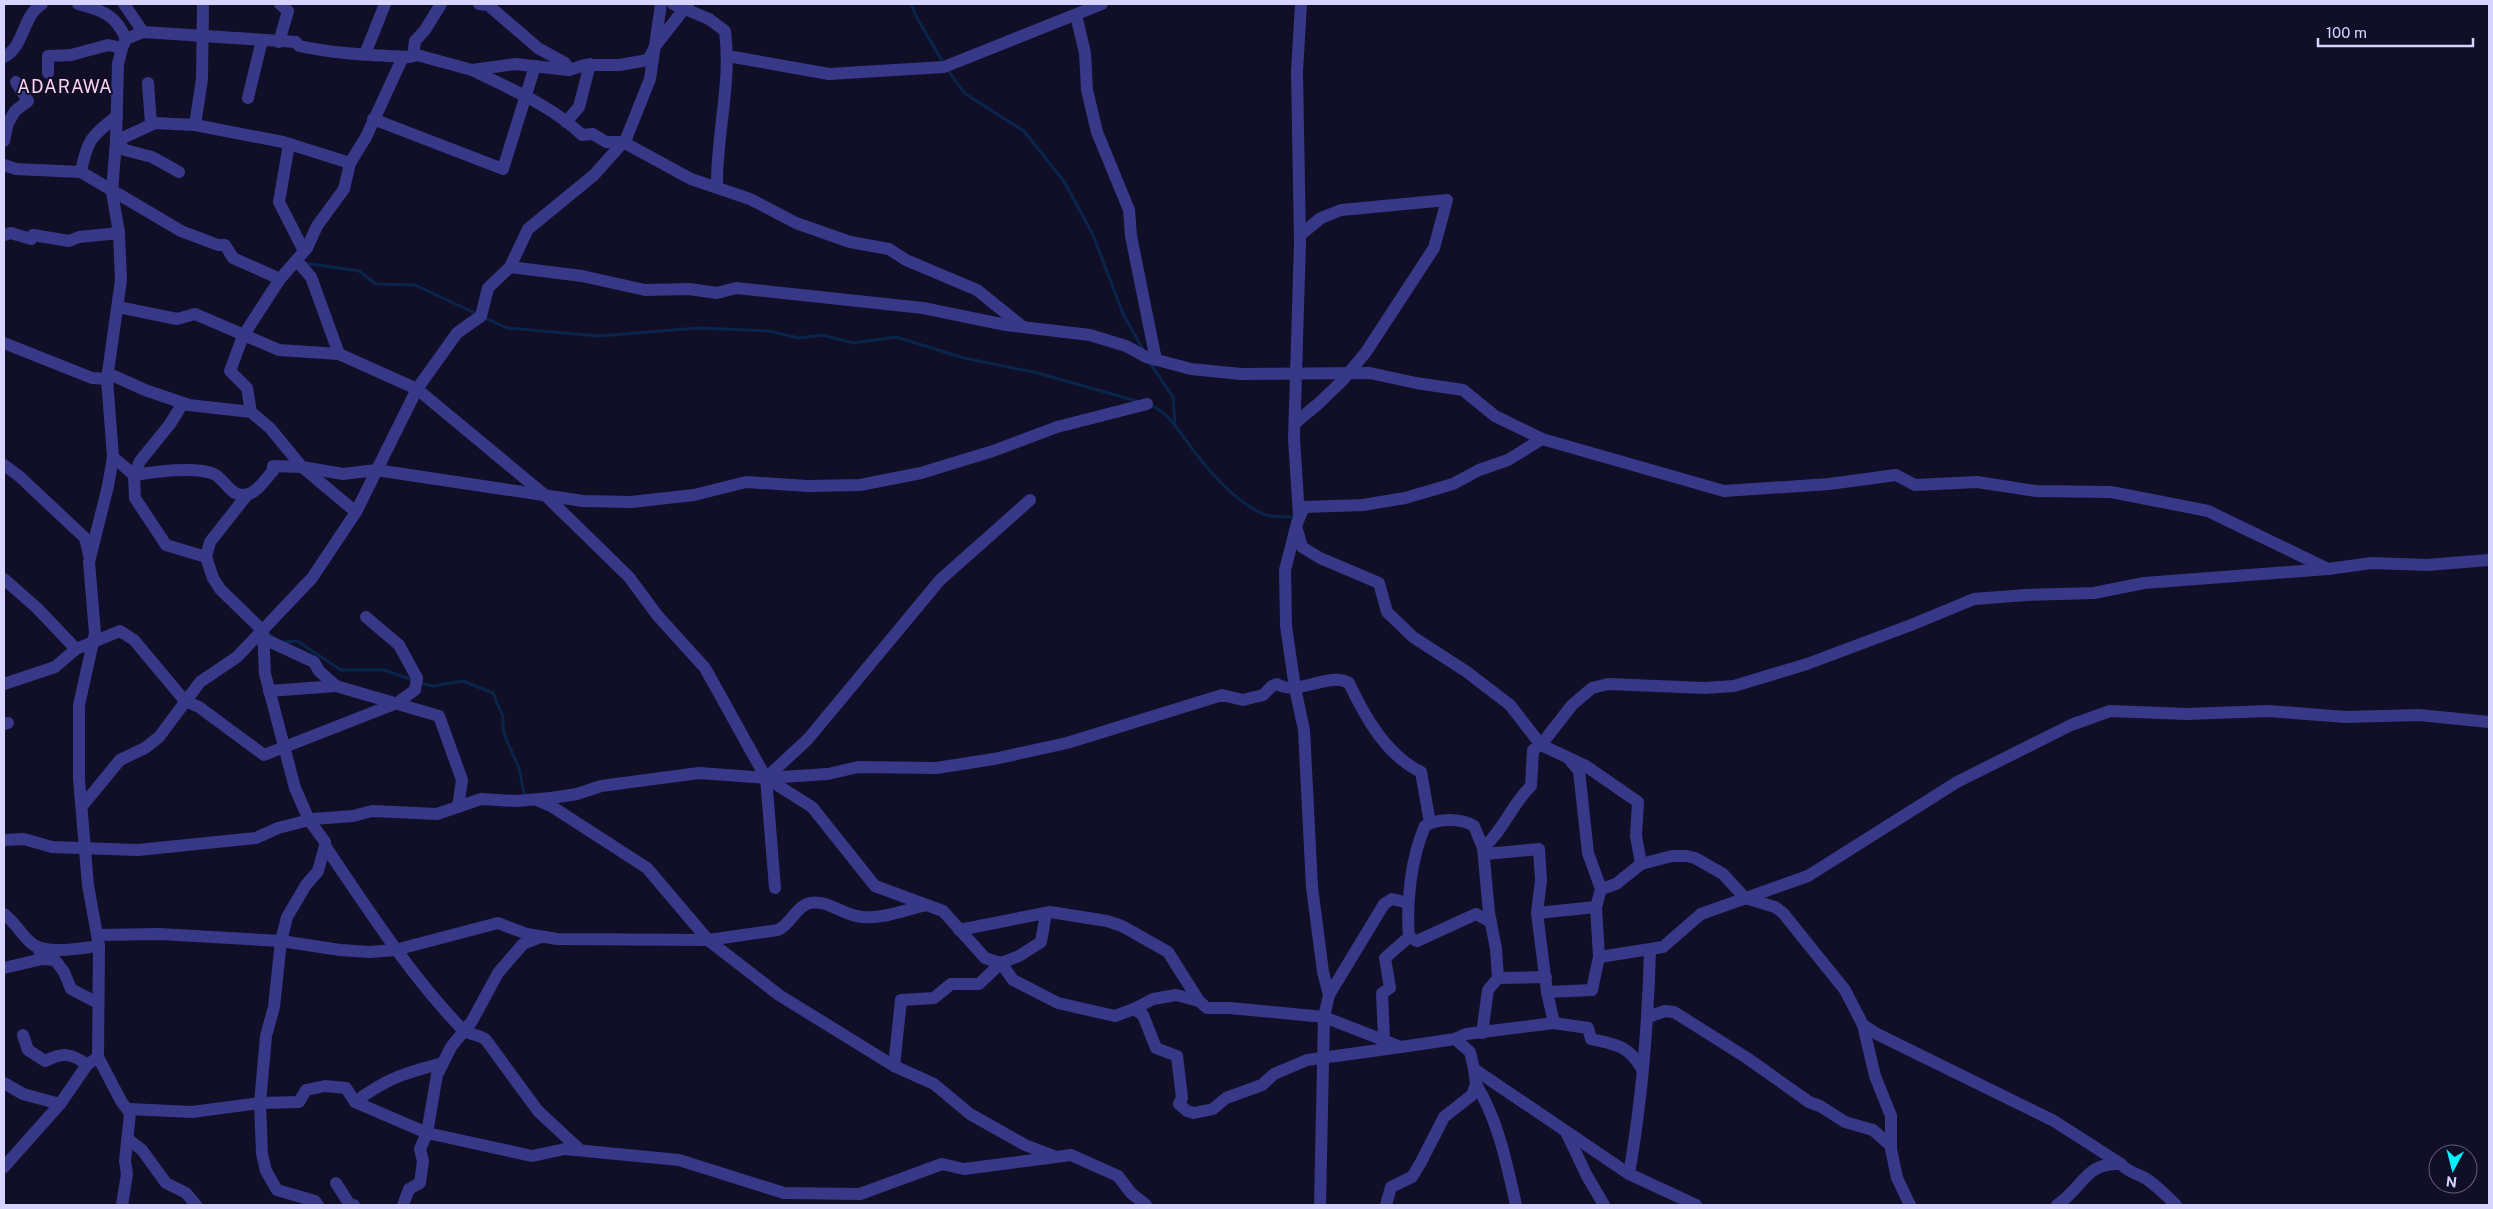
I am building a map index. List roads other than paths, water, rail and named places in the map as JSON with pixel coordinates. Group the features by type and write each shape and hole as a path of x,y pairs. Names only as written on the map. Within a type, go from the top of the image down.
{"street":[{"path":"4,57 19,41 29,17 42,4"},
{"path":"78,4 100,9 120,24 124,44"},
{"path":"195,125 202,79 203,4"},
{"path":"279,42 288,11 280,4"},
{"path":"364,54 384,4"},
{"path":"251,412 247,388 230,371 243,336 280,279 300,256 317,226 344,189 350,163 366,137 373,119 415,41 425,30 441,4"},
{"path":"479,4 488,5 538,48 565,63 569,70"},
{"path":"83,806 120,760 145,748 159,737 200,682 237,657 263,635 312,578 356,512 417,389 457,333 482,316 488,288 510,267 528,229 594,175 623,142 650,79 661,4"},
{"path":"672,4 687,6 709,19 725,32 728,56 724,115 717,156 717,187"},
{"path":"728,56 829,74 944,67 1102,4"},
{"path":"1300,4 1297,72 1300,235 1294,423 1298,522 1302,547 1320,558 1379,583 1387,612 1413,637 1467,672 1510,705 1541,745 1564,754 1621,788 1638,802 1636,836 1641,864"},
{"path":"90,557 108,486 113,457 107,379 121,280 119,233 112,192 116,141 118,64 124,44 125,5"},
{"path":"125,5 143,32"},
{"path":"472,70 515,64 569,70 590,64 620,65 648,60 656,45 687,6"},
{"path":"1076,14 1086,54 1087,90 1097,132 1128,210 1131,236 1156,360"},
{"path":"48,73 48,56 71,55 108,45 124,44 143,32 296,42 299,46 354,56 364,54 431,57 472,70 525,96 566,122 582,135 593,134 606,142 623,142 691,179 750,199 796,222 850,242 890,249 906,260 977,290 1023,327"},
{"path":"248,98 262,40"},
{"path":"566,122 579,108 590,64"},
{"path":"373,119 503,169 536,66"},
{"path":"4,141 5,123 15,111 28,101 16,82"},
{"path":"148,83 151,124"},
{"path":"81,172 85,152 91,138 117,116"},
{"path":"116,141 151,124 195,125 289,144 350,163"},
{"path":"116,141 125,150 152,158 179,172"},
{"path":"289,144 279,202 300,256 311,277 339,354"},
{"path":"4,165 16,169 81,172 180,231 218,245 224,245 233,258 280,279"},
{"path":"1294,423 1318,404 1366,352 1434,248 1447,200 1341,210 1321,218 1300,235"},
{"path":"4,234 11,233 30,239 33,235 39,235 69,241 79,236 119,233"},
{"path":"510,267 582,276 646,290 689,289 717,293 736,288 923,308 1023,327 1090,335 1126,346 1146,357 1191,369 1241,374 1370,373 1416,383 1463,390 1496,416 1542,439 1724,491 1829,484 1896,475 1915,485 1977,482 2036,491 2111,492 2208,511 2328,569"},
{"path":"118,307 177,319 195,314 279,350 339,354 417,389 546,496 629,577 657,615 705,668 766,778 775,888"},
{"path":"4,343 92,378 107,379 114,376 145,390 183,403 203,408 251,412 270,428 302,467 356,512"},
{"path":"183,403 170,424 140,461 134,475 135,498 166,545 206,557"},
{"path":"336,686 314,662 263,635 220,590 213,578 206,557 210,542 247,495 256,490 273,466 302,467 343,474 376,470 583,501 631,502 694,495 746,482 808,486 860,485 921,473 994,451 1057,427 1147,404"},
{"path":"1329,995 1323,972 1312,887 1304,730 1294,688 1286,626 1284,570 1298,522 1304,507 1362,505 1405,498 1452,484 1479,470 1508,460 1542,439"},
{"path":"113,457 134,475 174,471 214,474 234,494 247,495"},
{"path":"4,465 19,476 85,538 90,557 94,641 79,705 80,779 88,885 98,940 98,1057 120,1101 129,1109 192,1112 260,1103 299,1102 306,1090 325,1086 346,1088 355,1102 427,1133 532,1156 565,1149 680,1160 784,1193 810,1195 860,1194 942,1164 964,1169 1076,1156 1118,1176 1131,1193 1146,1205"},
{"path":"766,778 808,739 940,580 1030,500"},
{"path":"1484,851 1519,798 1531,786 1533,750 1541,745 1572,705 1592,688 1608,684 1705,688 1734,686 1807,664 1911,626 1974,599 2026,594 2094,593 2144,583 2328,569 2372,563 2427,565 2489,560"},
{"path":"4,579 37,608 76,648"},
{"path":"4,684 55,667 76,648 116,631 122,632 134,640 186,701 199,707 261,755 285,748 397,703 415,690 418,678 399,645 366,616"},
{"path":"263,635 265,674 295,788 309,820 325,842 325,846 395,950 464,1032 482,1036 486,1040 538,1111 580,1150"},
{"path":"4,840 24,839 52,847 132,851 256,838 278,828 309,820 372,811 437,814 481,800 534,799 578,794 601,786 699,773 766,778 828,774 858,767 936,768 994,759 1071,742 1116,726 1176,711 1222,695 1243,700 1263,695 1272,686 1278,684 1285,689 1319,682 1344,680 1349,683 1363,711 1396,757 1421,772 1430,824"},
{"path":"270,691 336,686 439,716 462,780 458,807"},
{"path":"1600,957 1663,947 1701,914 1813,874 1957,782 2072,725 2110,711 2187,714 2268,711 2346,717 2419,715 2489,722"},
{"path":"1547,992 1592,990 1600,957 1596,907 1601,890 1588,853 1578,771 1564,754"},
{"path":"766,778 799,797 812,807 875,886 948,915 985,958 1001,963 1013,980 1058,1003 1115,1016 1153,999 1176,996 1199,1002 1207,1008 1230,1008 1324,1017 1401,1047"},
{"path":"534,799 551,806 647,868 708,940 779,995 894,1066 934,1084 970,1114 1025,1145 1057,1157"},
{"path":"1409,937 1408,903 1420,841 1425,826 1459,820 1471,824 1484,851 1498,978 1488,990 1482,1033"},
{"path":"318,1205 315,1201 280,1192 275,1187 266,1171 262,1154 260,1103 266,1036 274,1007 281,941 287,917 306,885 318,872 325,846"},
{"path":"1484,851 1539,849 1541,880 1537,913 1547,992 1554,1023"},
{"path":"1601,890 1616,884 1641,864 1672,856 1695,858 1728,878 1745,898 1775,907 1783,912 1845,990 1863,1025 1875,1076 1891,1116 1891,1146 1897,1178 1910,1205"},
{"path":"1320,1205 1325,1056 1324,1017 1329,995 1384,904 1392,899 1408,903"},
{"path":"4,968 40,954 68,950 98,940 159,934 281,941 358,952 395,950 494,924 541,937 557,939 708,940 778,930 784,927 802,907 812,902 822,903 846,914 863,918 926,905"},
{"path":"1537,913 1596,907"},
{"path":"959,930 1058,912 1107,921 1158,944 1172,956 1199,1002"},
{"path":"894,1066 901,1000 934,998 951,984 979,984 1001,963 1019,956 1041,942 1046,913"},
{"path":"4,914 13,920 40,954 55,960 64,972 71,989 98,1003"},
{"path":"1409,937 1417,941 1476,914 1491,922"},
{"path":"403,1205 409,1190 420,1183 423,1161 420,1149 427,1133 437,1075 443,1063 457,1037 464,1032 498,972 523,944 541,937"},
{"path":"1384,1039 1382,993 1390,988 1385,958 1409,937"},
{"path":"1629,1174 1638,1126 1648,1017 1650,949"},
{"path":"1498,978 1546,977"},
{"path":"1134,1009 1143,1015 1156,1048 1177,1056 1182,1098 1179,1104 1186,1111 1199,1113 1213,1110 1226,1098 1262,1085 1274,1074 1292,1065 1325,1056 1401,1047 1455,1039 1466,1034 1554,1023 1589,1028 1591,1039 1624,1047 1633,1054 1642,1069"},
{"path":"1648,1017 1665,1011 1674,1012 1747,1058 1810,1102 1845,1122 1868,1128 1891,1146"},
{"path":"1863,1025 1877,1034 2054,1121 2120,1164 2124,1169 2149,1181 2176,1205"},
{"path":"23,1034 28,1050 45,1061 62,1054 68,1054 76,1057 86,1065"},
{"path":"1455,1039 1470,1052 1476,1084 1498,1130 1516,1205"},
{"path":"4,1167 60,1104 86,1065 98,1057"},
{"path":"355,1102 374,1088 400,1074 443,1063"},
{"path":"1474,1069 1629,1174 1696,1205"},
{"path":"4,1083 23,1094 60,1104"},
{"path":"1386,1205 1391,1187 1412,1177 1442,1120 1470,1098 1476,1084"},
{"path":"122,1205 129,1140 129,1109"},
{"path":"1567,1133 1587,1176 1604,1205"},
{"path":"129,1140 142,1150 166,1184 186,1193 196,1205"},
{"path":"2058,1205 2100,1165 2120,1164"},
{"path":"336,1183 350,1205 354,1205"}],"waterway":[{"path":"911,4 944,64"},
{"path":"948,70 964,93 1024,131 1065,183 1093,235 1124,316 1144,351"},
{"path":"304,263 359,271 376,284 415,285 477,314"},
{"path":"483,317 507,328 599,336 698,328 769,331 799,338 822,335 853,343 896,337 964,358 1038,373 1140,402"},
{"path":"1150,363 1173,397 1175,424"},
{"path":"1150,405 1161,411 1170,420 1201,461 1239,499 1264,515 1295,517"},
{"path":"266,632 277,640"},
{"path":"283,642 297,641 341,670 384,670 413,680"},
{"path":"419,683 433,686 463,681 493,693 503,717 506,739 519,768 525,798"}],"district":[{"name":"ADARAWA","path":"65,87"}]}
